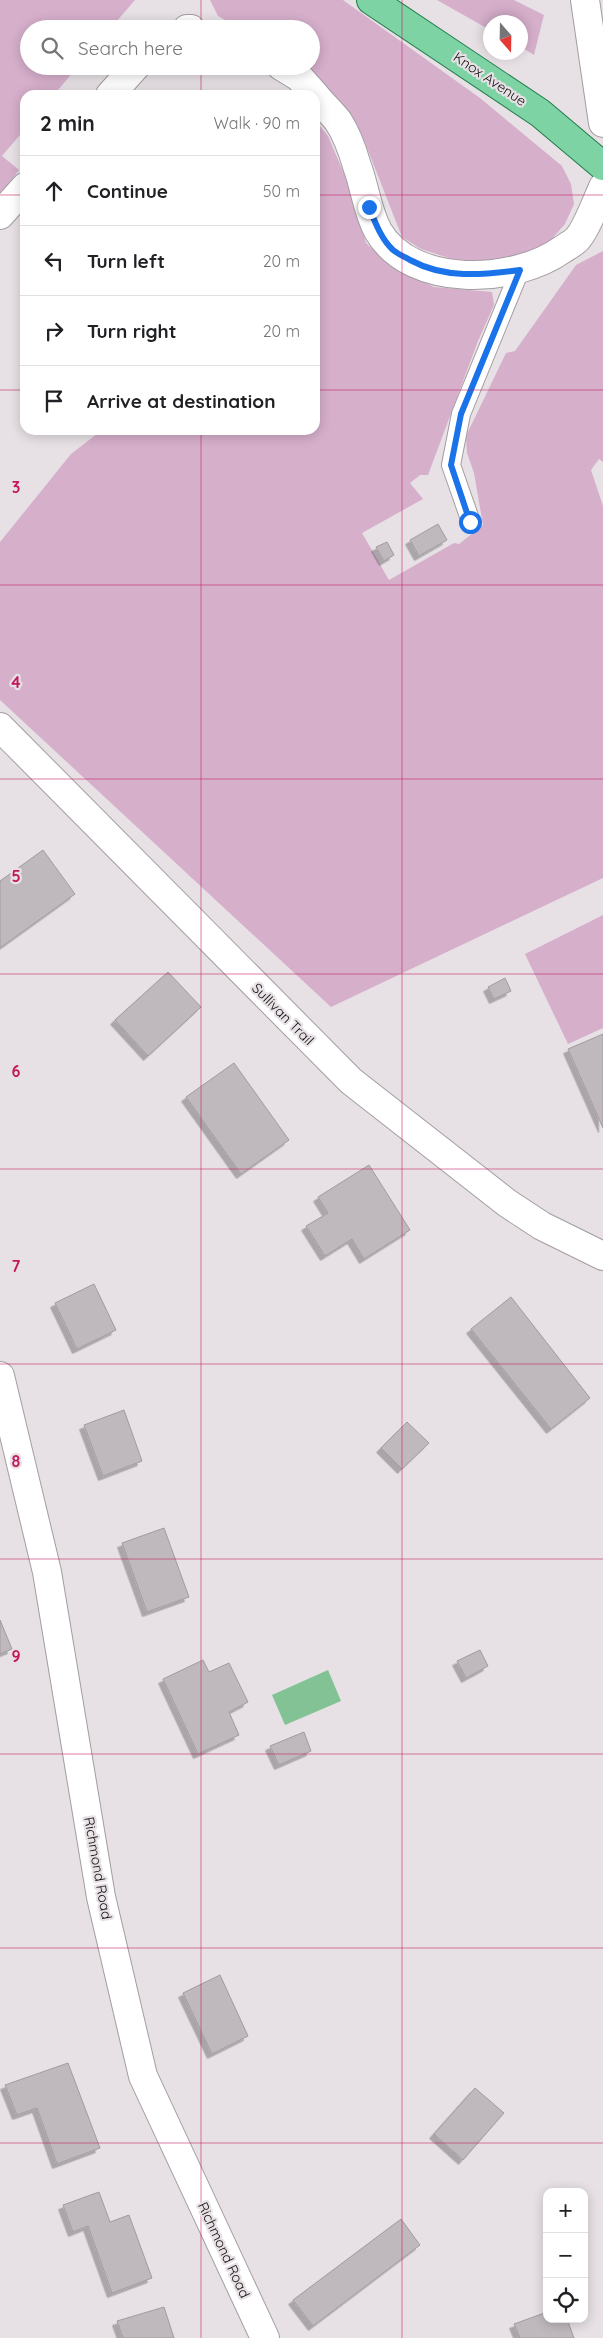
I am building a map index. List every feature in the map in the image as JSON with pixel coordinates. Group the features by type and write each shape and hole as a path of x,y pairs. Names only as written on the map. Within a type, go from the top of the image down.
{"main road":[{"name":"Knox Avenue","path":"370,0 540,113 603,166"}],"street":[{"path":"586,0 603,122"},
{"path":"114,90 128,75"},
{"path":"296,75 311,90"},
{"path":"320,101 339,122 358,166 369,207 378,231 394,251 419,264 450,274 480,275 520,270 552,257 578,238 603,187"},
{"path":"0,215 20,193"},
{"name":"Sullivan Trail","path":"0,728 351,1081 507,1202 542,1226 603,1256"},
{"name":"Richmond Road","path":"0,1376 47,1572 102,1897 143,2076 265,2338"}],"lane":[{"path":"470,522 451,465 461,414 520,270"}],"shaded area":[{"path":"0,0 135,0 118,20 20,20 20,75 71,75 58,90 20,90 20,135 2,156 19,170 0,195"},
{"path":"210,0 343,0 480,98 562,166 571,184 574,204 565,224 550,241 522,254 489,262 455,260 421,249 402,237 362,135 356,125 336,98 313,75 320,75 320,20 225,20 218,16"},
{"path":"437,0 514,0 544,15 534,55 528,51 528,15 483,15 483,26"},
{"path":"320,126 328,136 348,183 366,243 390,266 434,287 492,292 494,305 478,341 428,475 420,475 410,483 423,499 362,533 389,580 454,543 459,544 483,525 474,473 467,453 466,436 506,353 515,351 576,265 603,251 603,462 599,459 591,470 603,506 603,878 331,1007 0,700 0,542 71,454 96,435 320,435"},
{"path":"603,915 603,1028 568,1044 525,954"},
{"path":"328,1670 341,1701 285,1725 272,1695"}],"building":[{"path":"438,524 447,540 419,556 410,540"},
{"path":"387,542 394,555 384,561 376,547"},
{"path":"43,850 75,894 0,948 0,881"},
{"path":"168,972 201,1007 148,1056 115,1020"},
{"path":"505,978 511,991 494,999 488,987"},
{"path":"603,1034 603,1128 568,1049"},
{"path":"234,1063 289,1140 241,1174 186,1097"},
{"path":"369,1165 410,1230 364,1259 352,1239 325,1256 306,1226 328,1213 318,1197"},
{"path":"94,1284 116,1330 77,1349 55,1303"},
{"path":"511,1297 590,1398 551,1429 471,1329"},
{"path":"124,1410 142,1461 103,1476 84,1425"},
{"path":"407,1422 429,1443 402,1469 381,1448"},
{"path":"164,1528 189,1597 147,1612 122,1543"},
{"path":"0,1620 12,1649 0,1654"},
{"path":"480,1650 488,1666 466,1678 457,1661"},
{"path":"203,1660 209,1672 229,1663 248,1702 229,1712 239,1735 198,1754 163,1679"},
{"path":"304,1732 311,1751 279,1765 270,1746"},
{"path":"220,1975 248,2036 212,2054 183,1993"},
{"path":"68,2063 100,2148 57,2164 37,2108 17,2115 5,2085"},
{"path":"475,2088 504,2113 463,2160 434,2134"},
{"path":"99,2192 110,2222 129,2215 152,2278 112,2293 88,2226 73,2232 63,2205"},
{"path":"401,2219 420,2245 313,2326 293,2300"},
{"path":"164,2307 174,2338 123,2338 117,2321"},
{"path":"543,2313 543,2323 568,2323 574,2338 520,2338 514,2324"}],"route":[{"path":"369,207 378,231 394,251 419,264 450,274 480,275 520,270 461,414 451,465 470,522"}]}
